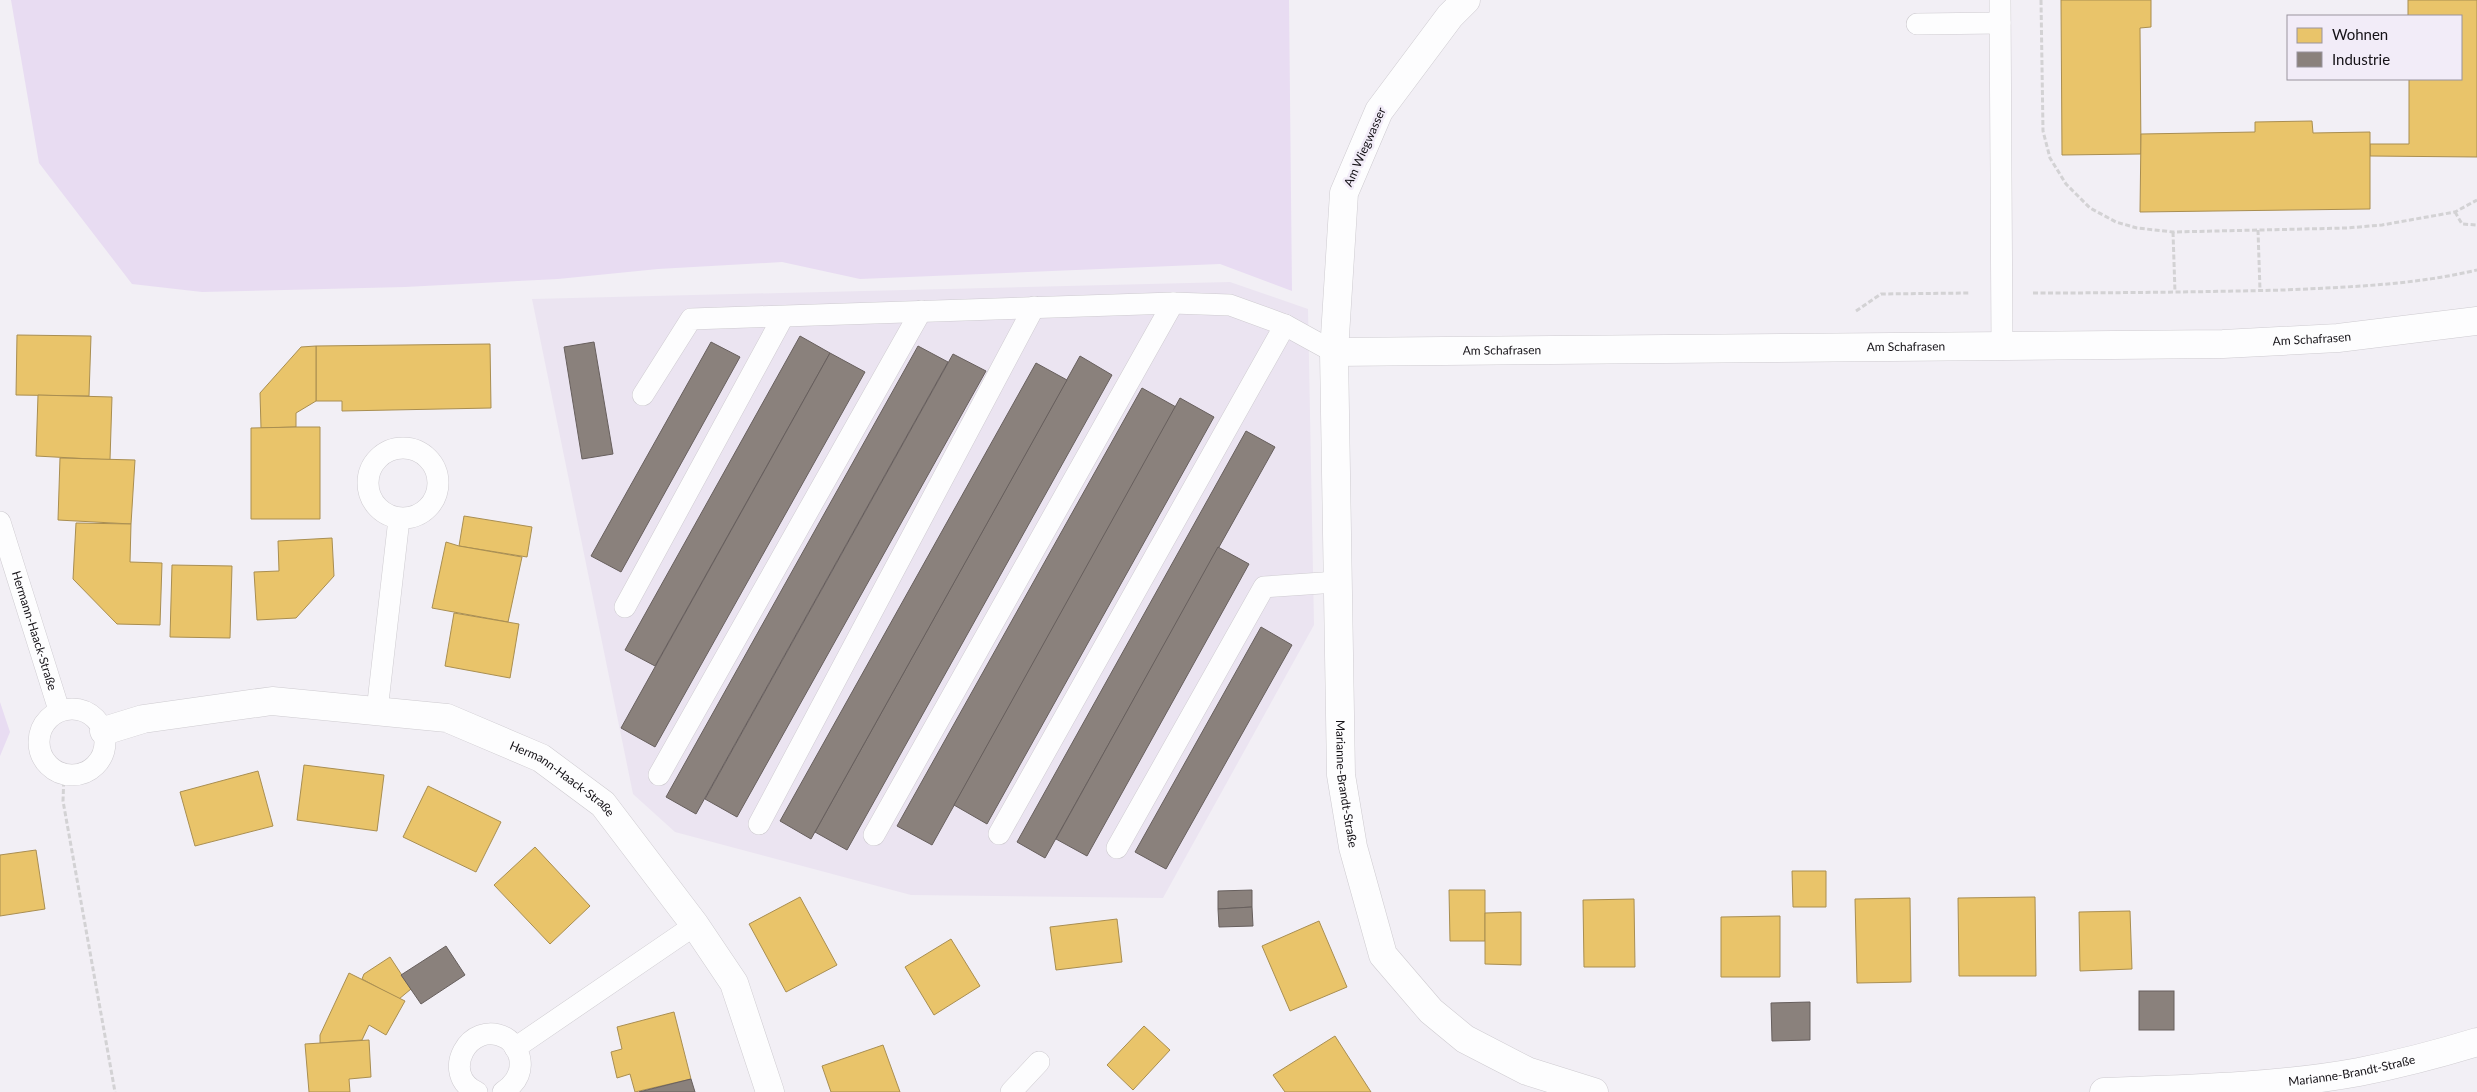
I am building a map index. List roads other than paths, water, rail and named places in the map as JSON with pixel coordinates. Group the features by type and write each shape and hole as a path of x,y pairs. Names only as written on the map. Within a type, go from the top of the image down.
{"street":[{"name":"Am Wiegwasser","path":"1334,352 1344,193 1379,111 1450,16 1466,0"},
{"name":"Am Schafrasen","path":"1334,352 2233,344 2338,338 2477,321"},
{"name":"Marianne-Brandt-Straße","path":"1334,352 1341,775 1353,847 1383,954 1432,1011 1465,1039 1527,1071 1594,1092"},
{"name":"Hermann-Haack-Straße","path":"104,731 143,719 272,701 447,718 541,758 603,804 695,925 734,983 770,1092"},
{"name":"Marianne-Brandt-Straße","path":"2104,1092 2278,1081 2358,1072 2477,1042"}],"lane":[{"path":"2000,0 2002,346"},
{"path":"1917,24 2000,23"},
{"path":"643,395 691,319 1173,303 1230,305 1285,325 1334,352"},
{"path":"874,835 1173,303"},
{"path":"759,824 1034,307"},
{"path":"659,775 921,311"},
{"path":"625,607 784,317"},
{"path":"999,834 1285,325"},
{"path":"377,711 399,519"},
{"name":"Hermann-Haack-Straße","path":"0,522 59,710"},
{"path":"1117,848 1264,587 1338,582"},
{"path":"81,709 91,714 104,731 104,752 99,762 81,774 64,774 50,767 42,758 39,748 39,736 43,725 50,716 59,710 81,709"},
{"path":"515,1048 695,925"},
{"path":"477,1092 465,1082 460,1074 459,1064 465,1046 472,1039 491,1034 500,1035 509,1040 520,1058 520,1068 511,1087 503,1092"},
{"path":"1011,1092 1039,1062"}]}
